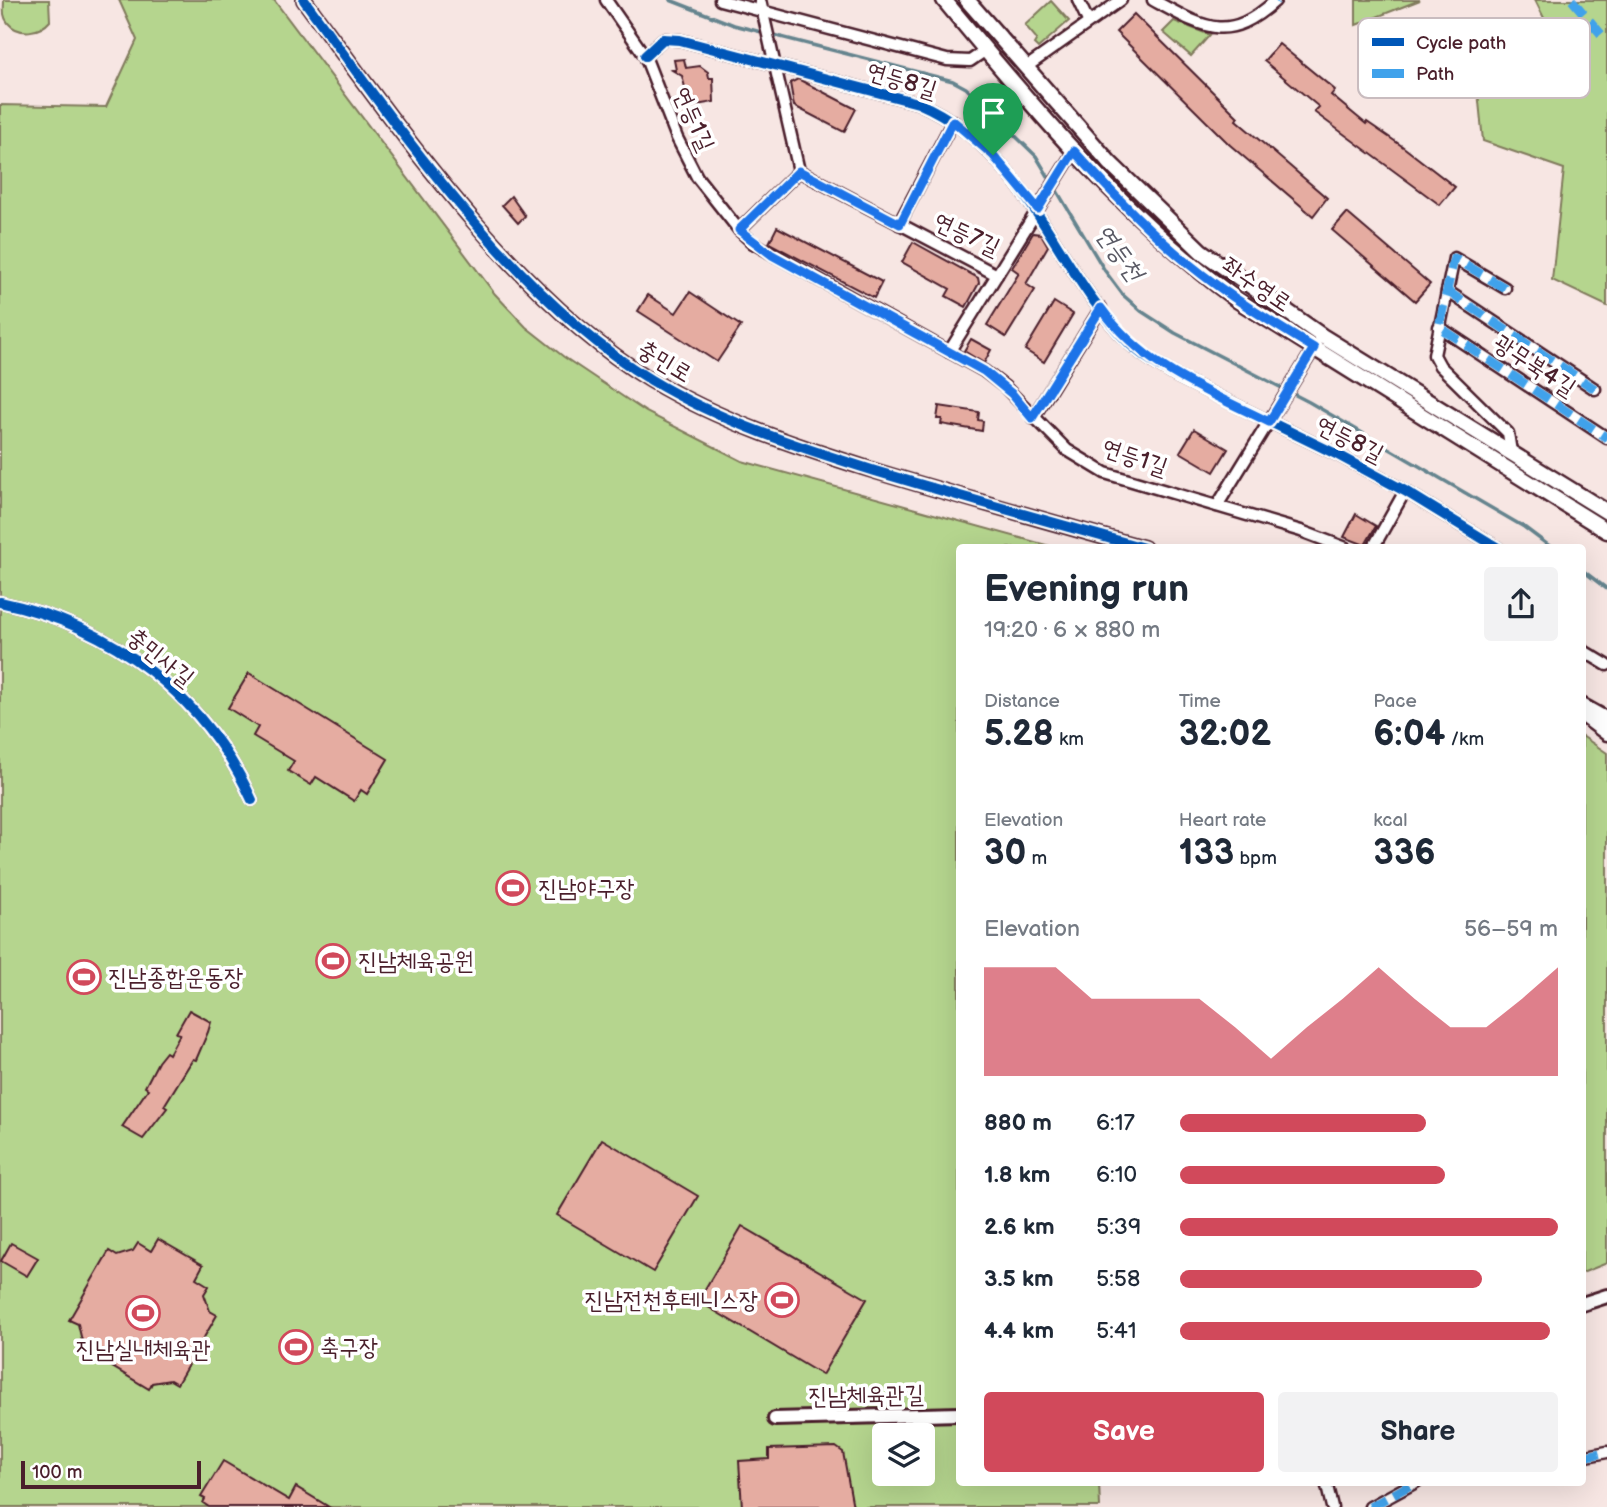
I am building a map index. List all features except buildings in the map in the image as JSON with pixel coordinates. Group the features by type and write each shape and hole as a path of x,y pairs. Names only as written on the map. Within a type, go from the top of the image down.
{"main road":[{"name":"좌수영로","path":"944,0 1072,154 1190,265 1237,300 1318,342 1511,452 1607,512"},
{"name":"좌수영로","path":"967,0 1025,68 1166,220 1318,342 1607,531"},
{"path":"981,44 990,27"},
{"path":"1586,717 1607,733"}],"street":[{"name":"충민로","path":"304,0 380,104 483,231 570,317 607,349 651,380 753,430 823,455 974,502 1129,544"},
{"name":"연등1길","path":"606,0 645,56 677,138 697,177 739,230 772,255 995,379 1067,450 1105,473 1334,544"},
{"path":"720,0 947,60 971,61 981,44"},
{"path":"739,230 799,171 760,0"},
{"path":"1078,0 1088,21"},
{"path":"1025,68 1121,0"},
{"path":"1153,0 1193,19 1229,28 1251,21 1275,1"},
{"name":"연등8길","path":"645,56 659,42 674,39 918,103 953,121 993,155 1038,209 1101,308 1131,345 1161,367 1405,491 1491,544"},
{"path":"900,224 953,121"},
{"name":"연등7길","path":"799,171 997,275 1072,154"},
{"path":"1506,288 1454,257 1435,360 1508,433 1511,452"},
{"path":"949,352 997,275"},
{"path":"1447,291 1595,389"},
{"path":"1032,418 1101,308"},
{"name":"광무북4길","path":"1439,327 1607,438"},
{"path":"1217,506 1318,342"},
{"path":"1375,544 1405,491"},
{"name":"충민사길","path":"0,602 52,617 98,635 142,664 171,687 208,726 237,767 252,800"},
{"path":"1586,652 1607,665"},
{"path":"1586,707 1607,719"},
{"path":"1586,1303 1607,1296"},
{"name":"진남체육관길","path":"775,1419 956,1414"},
{"path":"1586,1456 1607,1452"},
{"path":"1327,1486 1332,1507"},
{"path":"1370,1507 1409,1486"}],"green space":[{"path":"4,0 49,0 50,21 35,30 18,30 6,20"},
{"path":"119,0 274,0 495,294 526,327 564,357 646,412 742,461 1043,544 956,544 956,1486 1099,1486 1100,1507 0,1507 0,105 106,107 137,40"},
{"path":"1356,0 1420,0 1374,18 1358,18 1356,25"},
{"path":"1535,0 1607,0 1607,306 1552,280 1564,169 1483,141 1479,98 1590,98 1590,18 1544,18"},
{"path":"1051,1 1069,21 1038,48 1034,44 1037,39 1025,25"},
{"path":"1174,21 1210,35 1191,56 1163,32"},
{"path":"1586,739 1607,753 1607,1263 1586,1271"}],"waterway":[{"name":"연등천","path":"670,0 734,25 953,81 966,88 1036,156 1105,271 1123,295 1141,311 1175,333 1309,402 1524,527 1547,544"},
{"name":"연등천","path":"1586,573 1607,589"}],"marked path":[{"path":"1572,0 1587,18"},
{"path":"1590,21 1607,41"},
{"path":"1505,288 1454,258 1439,327 1607,438"},
{"path":"1447,291 1595,389"},
{"path":"1586,1456 1607,1452"},
{"path":"1370,1507 1409,1486"}],"cycle path":[{"path":"304,0 419,155 506,257 553,304 601,345 651,380 705,409 818,453 1130,544"},
{"path":"645,56 663,39 680,40 918,103 956,124 987,150 1013,180 1103,313 1141,353 1178,377 1338,455 1405,491 1491,544"},
{"path":"0,602 41,613 80,628 117,648 150,671 181,698 208,728 232,762 252,800"}],"place":[{"name":"진남야구장","path":"513,888"},
{"name":"진남체육공원","path":"333,961"},
{"name":"진남종합운동장","path":"84,977"},
{"name":"진남전천후테니스장","path":"782,1300"},
{"name":"진남실내체육관","path":"143,1313"},
{"name":"축구장","path":"296,1347"}],"route":[{"path":"953,121 964,127 993,155 1038,209 1074,151 1125,205 1190,265 1237,300 1314,348 1269,422 1161,367 1131,345 1101,308 1032,418 1012,394 984,371 772,255 739,230 799,171 900,224 953,121"}]}
